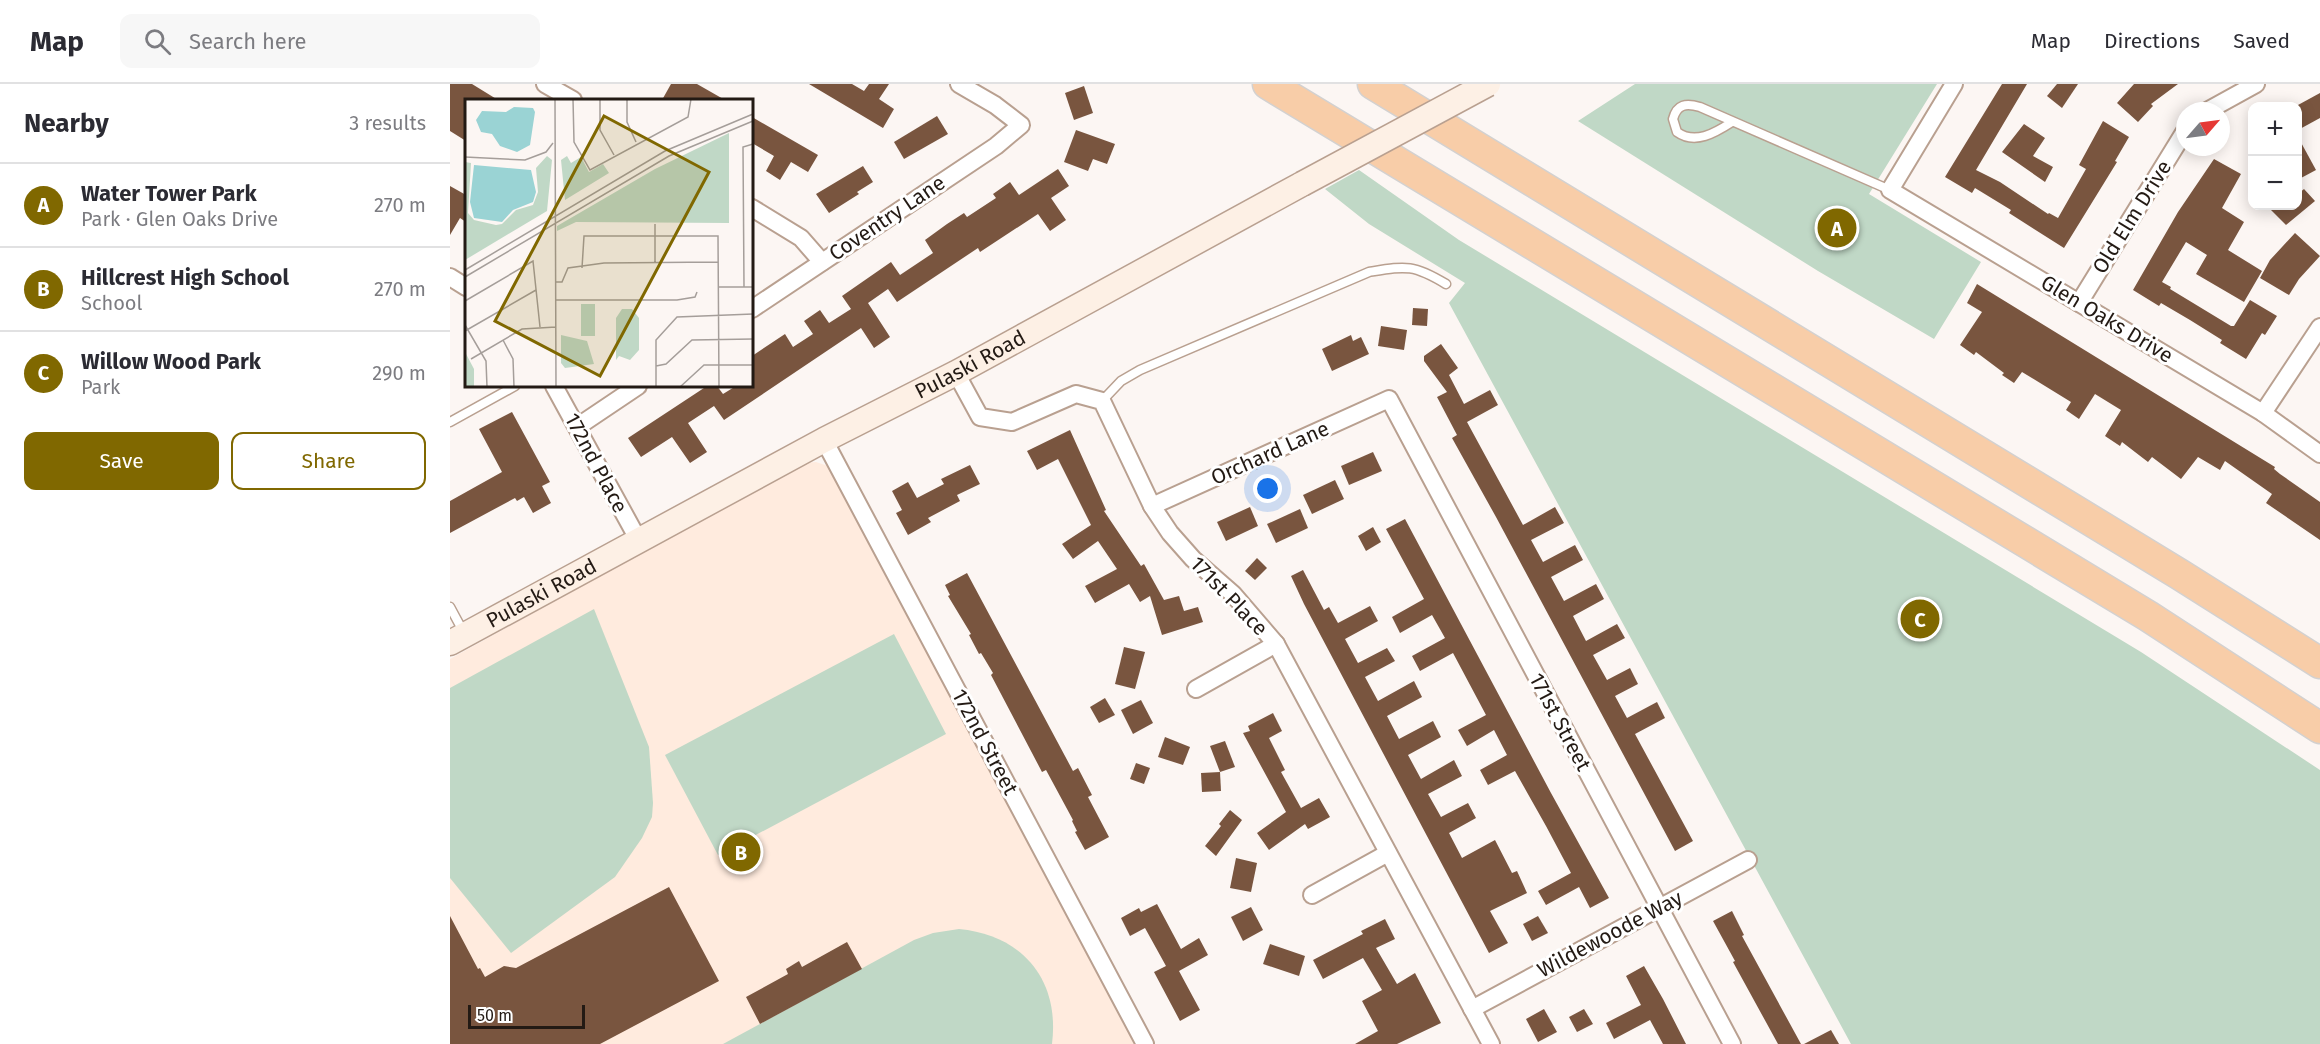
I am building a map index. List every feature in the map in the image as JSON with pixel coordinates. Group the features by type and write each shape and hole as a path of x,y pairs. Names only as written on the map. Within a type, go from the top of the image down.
{"highway":[{"path":"1268,84 2148,616 2320,728"},
{"path":"1373,84 2066,505 2320,663"}],"main road":[{"name":"Pulaski Road","path":"458,639 1488,84"}],"street":[{"path":"546,84 571,99"},
{"name":"Coventry Lane","path":"753,308 996,146 1021,125 959,84"},
{"path":"1890,190 1954,84"},
{"path":"2223,102 2256,84"},
{"name":"Old Elm Drive","path":"2079,303 2176,146"},
{"name":"Glen Oaks Drive","path":"1890,190 2263,413 2320,454"},
{"path":"753,209 801,238 822,262"},
{"path":"450,277 465,286"},
{"path":"2263,413 2320,327"},
{"path":"956,372 980,417 1012,422 1076,394 1102,401"},
{"name":"172nd Place","path":"555,387 639,542"},
{"path":"577,427 637,387"},
{"name":"Orchard Lane","path":"1152,506 1389,399"},
{"name":"171st Street","path":"1389,399 1732,1044"},
{"name":"171st Place","path":"1102,401 1152,506 1170,533 1192,559 1233,594 1276,644 1491,1044"},
{"name":"172nd Street","path":"824,440 1145,1044"},
{"path":"1196,689 1276,644"},
{"path":"1312,896 1388,854"},
{"name":"Wildewoode Way","path":"1472,1009 1748,860"}],"lane":[{"path":"1732,122 1701,137 1690,138 1677,132 1673,119 1678,108 1690,104 1732,122 1890,190"},
{"path":"1102,401 1121,381 1140,370 1369,272 1404,267 1423,270 1446,284"},
{"path":"450,422 514,387"},
{"path":"450,607 458,639"}],"shaded area":[{"path":"816,462 828,466 834,475 1134,1044 450,1044 450,659 805,463"}],"green space":[{"path":"1635,84 1937,84 1869,194 1981,262 1934,339 1818,271 1578,121"},
{"path":"1359,170 1459,240 2141,652 2320,770 2320,1044 1851,1044 1449,303 1465,283 1369,224 1325,189"},
{"path":"594,609 649,747 652,817 642,838 615,877 511,953 450,878 450,688"},
{"path":"894,634 946,734 718,855 665,755"},
{"path":"959,929 982,933 1002,940 1019,951 1032,965 1043,981 1050,1000 1053,1021 1052,1044 723,1044 914,940 933,933"}],"building":[{"path":"450,84 472,84 496,99 465,99 465,140 450,131"},
{"path":"671,84 697,84 723,99 663,99"},
{"path":"809,84 852,84 864,91 869,84 889,84 879,99 894,109 883,128"},
{"path":"2002,84 2027,84 1976,170 2000,182 2048,214 2058,218 2086,169 2079,165 2103,121 2129,137 2115,161 2117,162 2064,248 2009,213 2011,210 1975,188 1972,193 1945,177"},
{"path":"2057,84 2078,84 2062,108 2047,96"},
{"path":"2134,84 2178,84 2151,104 2153,106 2138,122 2117,103"},
{"path":"1084,86 1093,113 1074,120 1065,93"},
{"path":"2320,93 2320,118 2302,128 2302,103"},
{"path":"937,116 948,134 904,159 894,142"},
{"path":"753,118 818,155 808,172 791,162 780,180 766,171 774,156 753,144"},
{"path":"2024,124 2045,138 2033,156 2053,167 2045,182 2002,152"},
{"path":"1076,130 1115,144 1107,164 1093,159 1088,171 1064,162"},
{"path":"2302,144 2316,170 2302,177"},
{"path":"2214,159 2241,174 2222,208 2244,222 2228,250 2262,271 2244,302 2196,274 2207,255 2186,242 2162,282 2231,326 2234,326 2250,300 2277,316 2265,335 2262,333 2246,359 2220,343 2222,340 2190,320 2161,303 2159,306 2133,290 2178,212"},
{"path":"863,166 873,182 829,213 816,194"},
{"path":"1058,169 1069,186 1051,198 1066,220 1050,231 1038,214 980,252 978,248 897,302 888,289 868,303 890,337 874,348 861,328 724,420 714,406 688,423 707,452 690,463 672,437 641,457 628,438 705,387 718,387 723,394 734,387 753,387 753,355 785,334 793,347 813,334 804,321 820,310 829,323 851,309 842,296 891,262 900,275 933,253 925,240 964,213 967,217 996,198 993,194 1010,182 1019,195"},
{"path":"450,186 465,194 465,221 460,218 450,235"},
{"path":"2304,189 2315,201 2286,225 2271,210 2302,210 2302,191"},
{"path":"2295,233 2320,256 2299,279 2289,295 2260,278 2270,260"},
{"path":"1977,284 2275,467 2274,469 2280,474 2320,502 2320,540 2266,503 2272,494 2225,461 2220,470 2198,457 2181,479 2152,457 2148,462 2122,442 2120,446 2105,436 2121,410 2095,394 2079,419 2066,410 2071,402 2022,372 2014,383 1976,352 1974,355 1960,345 1982,312 1967,303"},
{"path":"1413,308 1428,309 1427,326 1412,325"},
{"path":"1381,326 1407,330 1404,350 1378,346"},
{"path":"1351,335 1353,341 1361,337 1369,354 1332,371 1322,349"},
{"path":"1441,344 1458,368 1449,375 1464,404 1490,390 1498,405 1467,422 1523,525 1555,507 1564,523 1531,540 1543,562 1575,545 1583,560 1551,577 1564,601 1596,584 1604,599 1573,616 1586,641 1617,624 1625,638 1593,655 1607,680 1630,668 1638,684 1615,696 1627,718 1657,702 1665,718 1635,734 1693,841 1675,851 1452,438 1457,435 1437,397 1447,392 1424,361 1424,356"},
{"path":"512,412 550,482 542,486 551,503 533,513 524,497 517,501 515,498 450,533 450,501 502,472 479,429"},
{"path":"1070,430 1106,510 1104,511 1141,566 1144,564 1164,600 1179,596 1184,611 1198,607 1203,622 1162,635 1150,596 1140,602 1129,584 1095,603 1085,586 1117,569 1098,541 1073,559 1062,544 1091,525 1058,459 1037,470 1027,451"},
{"path":"1373,452 1382,471 1349,485 1341,466"},
{"path":"970,465 980,484 957,495 960,501 928,518 931,522 908,535 896,513 902,510 892,491 908,482 917,498 944,484 941,479"},
{"path":"1335,480 1344,499 1312,514 1303,495"},
{"path":"1250,507 1258,526 1226,541 1217,522"},
{"path":"1300,509 1308,528 1276,543 1267,524"},
{"path":"1405,519 1609,898 1590,908 1579,887 1546,905 1538,891 1571,873 1546,826 1515,771 1488,785 1480,770 1507,755 1494,730 1467,746 1458,730 1486,715 1453,653 1420,671 1412,656 1445,638 1432,615 1400,633 1392,617 1424,599 1386,529"},
{"path":"1373,527 1381,542 1366,551 1358,536"},
{"path":"1257,558 1267,568 1255,580 1245,571"},
{"path":"1303,570 1324,610 1329,607 1338,623 1370,606 1378,621 1345,639 1358,663 1387,648 1395,661 1365,677 1378,701 1414,681 1422,697 1387,716 1399,739 1433,721 1441,737 1408,755 1421,779 1454,760 1462,776 1428,794 1441,817 1468,803 1476,818 1449,833 1462,858 1495,840 1512,873 1517,871 1527,893 1490,911 1508,943 1489,953 1304,604 1291,576"},
{"path":"967,573 1073,771 1078,768 1092,795 1088,797 1109,837 1085,850 1075,832 1077,831 1073,820 1046,770 1042,772 991,675 993,673 981,653 979,654 969,635 971,634 948,596 950,595 945,585"},
{"path":"1124,647 1145,652 1135,689 1115,684"},
{"path":"1105,698 1115,715 1099,723 1090,707"},
{"path":"1141,700 1153,723 1133,734 1121,710"},
{"path":"1273,713 1282,731 1269,738 1285,770 1281,772 1301,808 1319,798 1330,817 1308,829 1305,824 1269,850 1257,833 1286,812 1243,733 1250,731 1248,726"},
{"path":"1165,737 1190,747 1183,765 1158,757"},
{"path":"1225,741 1235,767 1220,772 1210,746"},
{"path":"1136,763 1150,768 1144,784 1130,779"},
{"path":"1220,772 1221,791 1202,792 1201,773"},
{"path":"1230,810 1242,820 1216,856 1205,846"},
{"path":"1236,858 1257,863 1251,892 1230,888"},
{"path":"669,887 719,981 600,1044 450,1044 450,916 478,969 480,968 485,977 504,966 516,968"},
{"path":"1157,904 1181,949 1199,938 1208,955 1179,971 1200,1010 1180,1021 1154,972 1166,966 1145,928 1130,936 1121,918 1139,908 1141,912"},
{"path":"1251,907 1263,930 1243,941 1231,917"},
{"path":"1732,911 1744,935 1742,936 1801,1044 1778,1044 1733,962 1735,961 1713,921"},
{"path":"1538,916 1548,933 1532,941 1523,924"},
{"path":"1385,919 1395,939 1376,948 1397,984 1415,973 1441,1023 1397,1044 1355,1044 1378,1031 1362,1001 1382,990 1363,958 1323,979 1313,960 1363,934 1361,931"},
{"path":"847,942 862,969 760,1024 746,997 788,974 786,969 799,961 802,967"},
{"path":"1270,944 1305,956 1299,976 1263,964"},
{"path":"1644,966 1686,1044 1663,1044 1650,1020 1614,1039 1606,1023 1641,1005 1626,976"},
{"path":"1544,1009 1557,1032 1538,1042 1526,1019"},
{"path":"1584,1009 1593,1024 1577,1032 1569,1017"},
{"path":"1831,1030 1839,1044 1804,1044"}],"place":[{"name":"Water Tower Park","path":"1837,228"},
{"name":"Willow Wood Park","path":"1920,619"},
{"name":"Hillcrest High School","path":"741,852"}]}
